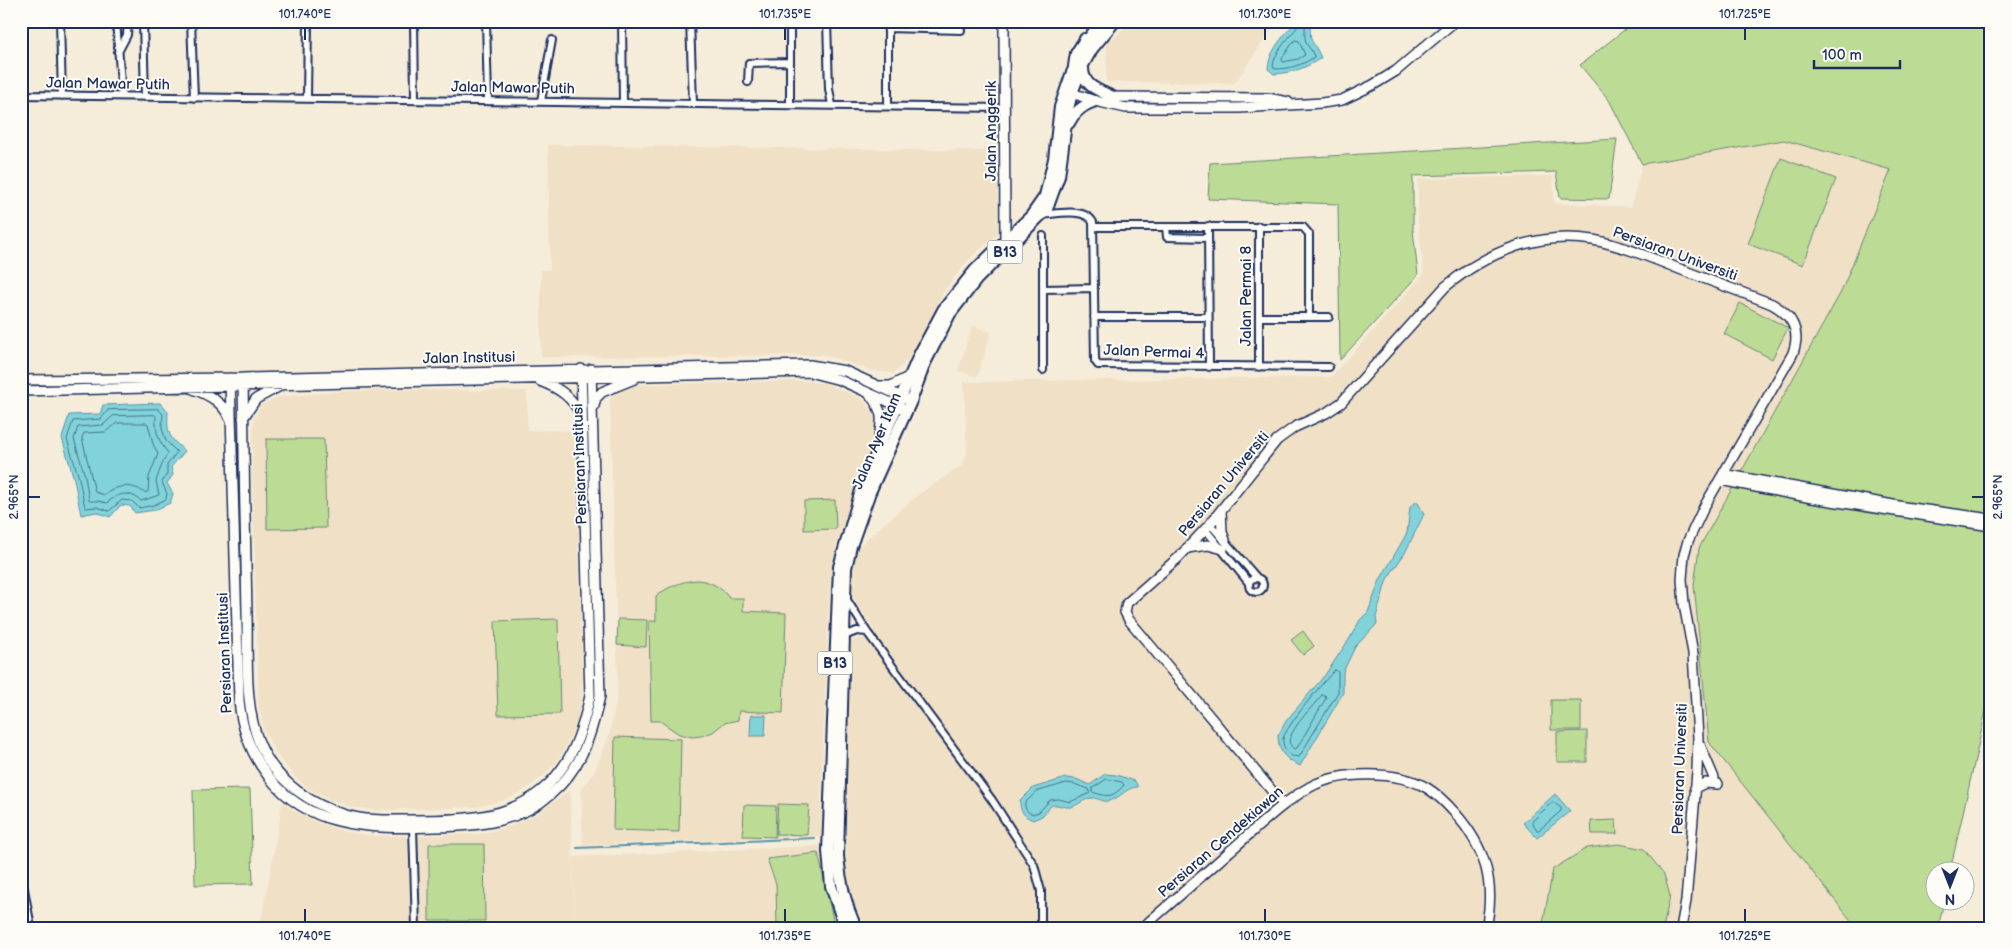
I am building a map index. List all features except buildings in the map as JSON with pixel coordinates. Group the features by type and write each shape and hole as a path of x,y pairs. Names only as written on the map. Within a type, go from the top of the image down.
{"highway":[{"path":"21,889 28,928"}],"main road":[{"name":"B13","path":"1071,90 1070,75 1085,43 1102,21"},
{"name":"Jalan Ayer Itam","path":"856,928 844,899 838,856 846,568 851,546 904,404 910,376 920,353 943,310 976,270 1031,216 1045,196 1054,159 1060,107 1099,39 1115,21"},
{"path":"1083,65 1083,76 1086,83 1113,97"},
{"name":"Jalan Ayer Itam","path":"845,928 831,886 828,851 839,567 862,487 875,458 950,314 977,279 1041,215 1051,201 1059,176 1071,90"},
{"path":"1065,130 1073,114 1087,104 1096,101"}],"street":[{"path":"60,21 62,96"},
{"path":"116,21 122,96"},
{"path":"118,52 127,35 128,21"},
{"path":"143,21 145,97"},
{"path":"191,21 194,98"},
{"path":"307,99 308,21"},
{"path":"414,21 415,99"},
{"path":"486,21 488,100"},
{"path":"622,21 622,102"},
{"path":"690,21 693,103"},
{"path":"826,21 829,89 832,105"},
{"name":"Jalan Anggerik","path":"1004,21 1005,240"},
{"path":"1070,75 1074,53 1095,21"},
{"path":"1071,90 1096,101 1126,108 1218,108 1322,104 1342,100 1354,95 1396,71 1454,21"},
{"path":"727,23 790,22 790,104"},
{"path":"888,106 887,24 961,30"},
{"path":"541,101 552,40"},
{"path":"748,82 749,63 790,62"},
{"path":"1071,90 1097,96 1113,97 1267,98 1298,104"},
{"name":"Jalan Mawar Putih","path":"21,95 1004,108"},
{"path":"1217,99 1218,108"},
{"path":"1051,201 1053,210 1060,213"},
{"path":"1041,215 1060,213 1086,215 1091,219 1093,227 1303,227 1309,234 1309,317"},
{"path":"1208,226 1209,367"},
{"name":"Jalan Permai 8","path":"1259,226 1259,367"},
{"name":"Jalan Permai 4","path":"1093,227 1095,361 1098,365 1329,367"},
{"path":"1166,227 1166,236 1170,238 1208,238"},
{"path":"1043,236 1043,370"},
{"name":"Persiaran Universiti","path":"1283,804 1135,628 1125,612 1127,603 1208,527 1277,440 1295,427 1326,413 1342,403 1445,287 1459,275 1502,250 1527,243 1553,239 1593,240 1636,252 1772,304 1788,315 1796,332 1796,347 1704,507 1688,542 1683,571 1684,604 1693,653 1698,738 1686,901 1681,928"},
{"path":"1043,289 1094,288"},
{"path":"1094,317 1208,317"},
{"path":"1259,317 1329,317"},
{"name":"Jalan Institusi","path":"243,382 282,385 536,379 591,373 810,365 845,371 877,386 904,404"},
{"name":"Jalan Institusi","path":"591,373 639,377 809,372 840,380 868,393 904,404"},
{"name":"Persiaran Institusi","path":"230,382 240,700 241,718 248,742 265,772 291,798 306,808 331,819 354,824 413,828 497,822 525,812 556,790 568,778 584,754 594,726 600,696 591,373"},
{"name":"Jalan Institusi","path":"21,380 243,382 581,374"},
{"name":"Persiaran Institusi","path":"243,382 250,706 262,750 271,764 297,791 313,802 329,809 364,818 445,820 476,818 496,814 532,797 543,789 574,752 584,724 590,696 581,374"},
{"path":"877,386 891,386 910,376"},
{"path":"592,414 596,398 602,392 639,377"},
{"path":"536,379 554,386 567,395 575,403 582,417"},
{"name":"Jalan Institusi","path":"21,390 188,387 230,382"},
{"path":"243,418 256,399 282,385"},
{"path":"188,387 215,399 228,412 231,421"},
{"path":"868,393 877,404 882,420 875,458"},
{"path":"1722,477 1991,519"},
{"path":"1722,477 1812,498 1991,526"},
{"path":"1208,527 1224,545 1262,582 1260,591 1253,591 1224,545 1221,510"},
{"path":"1187,548 1224,545"},
{"path":"1249,583 1252,579 1257,578"},
{"path":"845,597 867,632 992,800 1034,865 1041,891 1041,928"},
{"path":"844,636 857,631 867,632"},
{"path":"1695,788 1705,783 1716,781 1704,758 1698,738"},
{"name":"Persiaran Cendekiawan","path":"1142,928 1283,804 1311,786 1336,778 1358,774 1397,778 1426,787 1454,813 1471,833 1487,869 1489,913 1486,928"},
{"path":"1267,818 1272,805 1273,792 1296,796"},
{"path":"413,828 416,928"}],"shaded area":[{"path":"1133,21 1277,21 1235,83 1106,82 1107,43"},
{"path":"1784,140 1892,170 1841,292 1709,742 1857,928 867,928 854,904 848,883 846,862 851,641 865,638 874,628 854,600 852,592 854,550 919,494 961,466 967,454 964,382 1331,377 1424,274 1418,220 1418,179 1553,176 1554,203 1631,207 1642,164"},
{"path":"548,145 997,151 998,234 969,259 944,291 909,359 894,373 874,371 824,355 541,357 541,270 550,270"},
{"path":"972,326 991,332 977,377 958,371"},
{"path":"803,381 824,383 844,391 863,400 876,415 876,434 837,542 830,580 821,788 821,836 583,845 581,790 595,770 608,739 616,704 618,680 610,399 625,385"},
{"path":"350,391 527,391 527,430 575,431 582,677 581,700 577,721 568,743 556,763 541,778 523,791 502,801 476,807 376,810 351,807 326,798 308,788 295,777 277,755 264,730 259,707 252,474 253,424 260,406 278,397"},
{"path":"570,790 575,928 420,928 416,836 480,834 511,826 537,814"},
{"path":"283,801 292,810 316,822 345,832 374,836 407,836 411,928 260,928"},
{"path":"820,846 838,928 575,928 573,857"}],"green space":[{"path":"1623,21 1991,21 1991,688 1952,862 1924,862 1924,912 1942,912 1938,928 1857,928 1709,742 1694,585 1699,548 1841,292 1891,170 1784,140 1642,164 1609,100 1580,65 1628,27"},
{"path":"1617,139 1609,199 1560,198 1556,172 1413,176 1413,230 1418,275 1340,360 1338,204 1208,199 1210,163"},
{"path":"1781,158 1836,179 1803,265 1748,244"},
{"path":"1740,303 1788,328 1772,359 1724,334"},
{"path":"266,439 324,439 326,528 267,529"},
{"path":"835,500 836,529 804,530 804,501"},
{"path":"697,580 715,585 729,598 743,598 743,611 786,613 783,713 739,711 738,720 724,723 713,732 692,737 679,734 660,721 651,721 649,621 656,621 656,596 675,585"},
{"path":"558,619 560,714 498,715 495,621"},
{"path":"618,619 647,620 646,647 617,645"},
{"path":"1303,631 1314,646 1303,655 1291,640"},
{"path":"1551,700 1581,700 1581,730 1551,730"},
{"path":"1587,731 1587,762 1557,762 1557,732"},
{"path":"615,737 681,739 679,832 613,830"},
{"path":"250,789 253,884 195,885 193,790"},
{"path":"778,804 809,805 807,835 776,834"},
{"path":"744,805 776,806 775,837 743,836"},
{"path":"1616,820 1617,834 1592,834 1591,821"},
{"path":"429,844 484,844 485,921 429,921"},
{"path":"1619,844 1644,849 1664,874 1670,896 1663,928 1542,928 1553,869 1587,848"},
{"path":"818,853 835,928 777,928 776,884 767,859"}],"water":[{"path":"1296,21 1311,21 1311,38 1321,58 1299,69 1274,74 1268,69 1271,56"},
{"path":"160,403 168,412 168,430 172,438 185,451 171,467 173,475 167,483 173,494 170,503 155,510 135,513 130,506 121,505 110,517 96,512 81,515 74,479 62,438 69,415 100,414 103,405"},
{"path":"1417,501 1424,514 1405,553 1387,579 1376,617 1377,624 1355,647 1343,672 1343,693 1300,766 1283,754 1279,746 1278,736 1286,721 1325,675 1360,620 1368,612 1380,580 1407,533 1410,507"},
{"path":"751,715 766,715 765,736 750,736"},
{"path":"1105,774 1116,775 1135,781 1138,787 1134,787 1109,801 1091,798 1071,807 1052,805 1042,816 1033,820 1024,815 1021,810 1020,801 1033,788 1066,778 1076,779 1090,785"},
{"path":"1555,794 1570,811 1537,838 1523,823"}],"waterway":[{"path":"577,848 815,838"}]}
